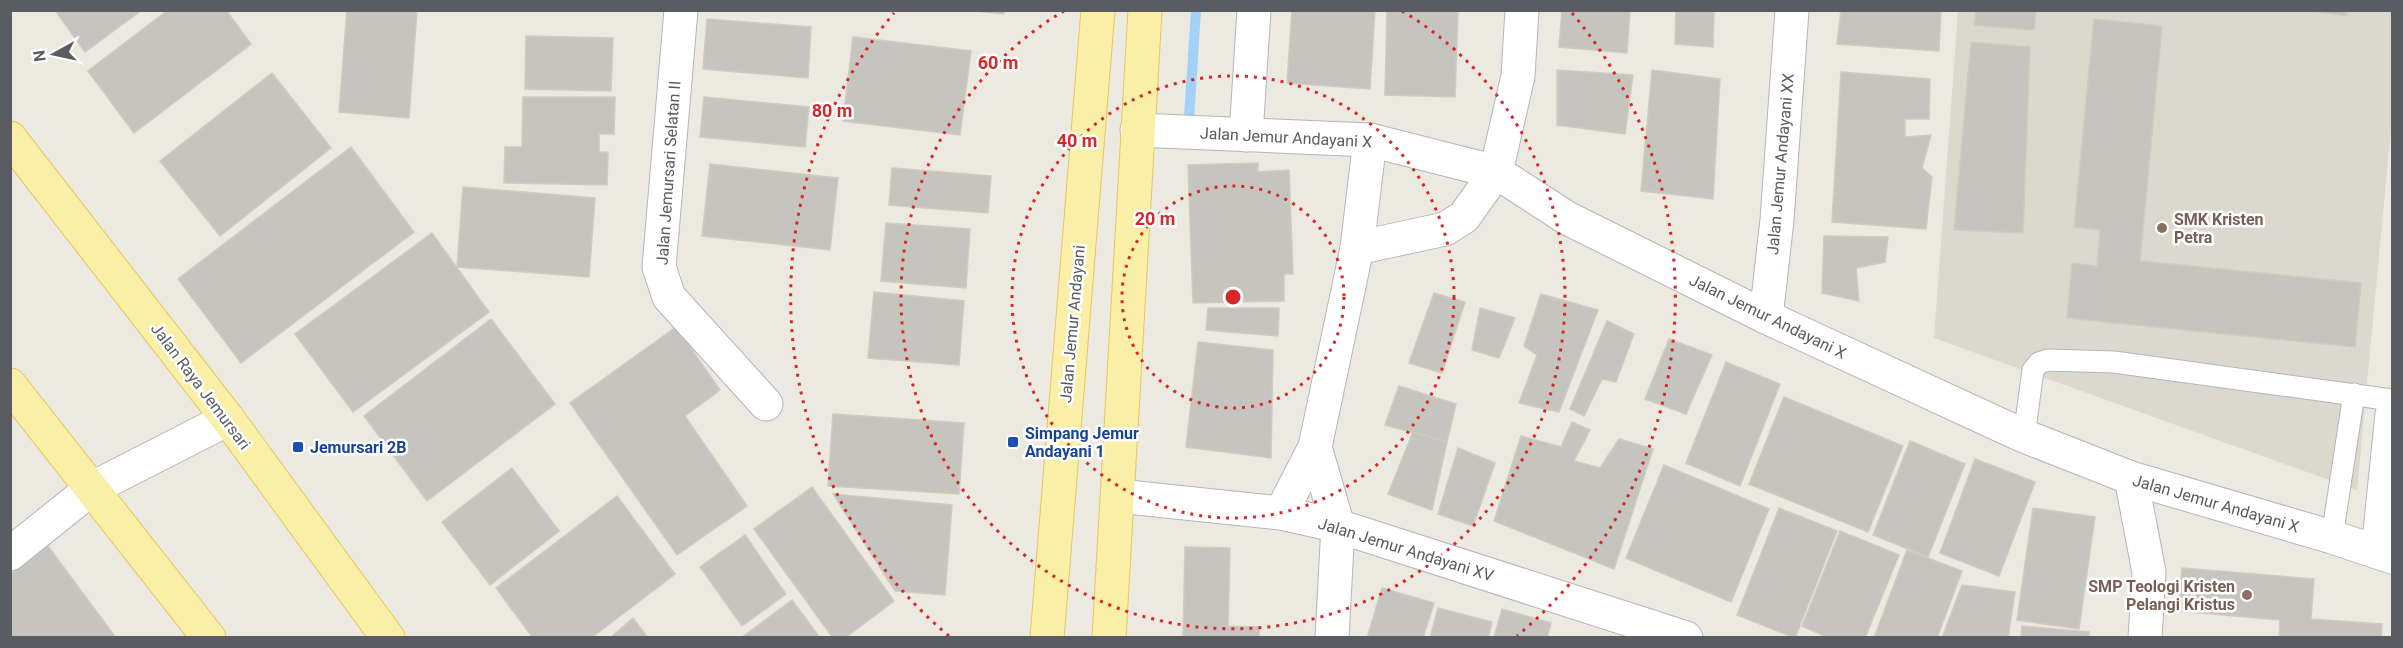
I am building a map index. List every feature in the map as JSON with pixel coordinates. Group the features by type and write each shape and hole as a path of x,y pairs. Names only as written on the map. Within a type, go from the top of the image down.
{"main road":[{"name":"Jalan Jemur Andayani","path":"1047,638 1098,10"},
{"path":"1109,638 1145,10"},
{"name":"Jalan Raya Jemursari","path":"10,138 228,419 388,638"},
{"path":"10,385 208,638"}],"street":[{"name":"Jalan Jemursari Selatan II","path":"681,10 659,267 669,297 766,404"},
{"path":"1246,135 1254,10"},
{"path":"1357,248 1445,229 1464,217 1496,172 1518,76 1522,10"},
{"name":"Jalan Jemur Andayani XX","path":"1766,317 1777,220 1792,10"},
{"name":"Jalan Jemur Andayani X","path":"1137,130 1370,140 1496,172 1567,218 1766,317 2024,436 2131,478 2385,554"},
{"path":"1281,513 1315,447 1357,248 1370,140"},
{"path":"2385,554 2392,414"},
{"path":"10,554 91,489 228,419"},
{"path":"1315,447 1338,526 1332,638"},
{"path":"2131,478 2150,572 2145,638"},
{"name":"Jalan Jemur Andayani XV","path":"1118,496 1281,513 1338,526 1686,638"}],"lane":[{"path":"2024,436 2033,370 2039,363 2048,360 2114,362 2392,400"},
{"path":"2332,537 2354,394"}],"shaded area":[{"name":"SMK Kristen Petra","path":"1958,11 2392,11 2392,118 2357,490 1934,338"}],"building":[{"path":"55,10 142,10 85,52"},
{"path":"168,10 226,10 251,44 134,133 88,71"},
{"path":"347,10 417,10 409,118 339,112"},
{"path":"965,10 1004,10 1004,14"},
{"path":"1292,10 1375,10 1370,89 1287,83"},
{"path":"1387,10 1458,10 1455,97 1385,95"},
{"path":"1562,10 1630,10 1627,53 1559,47"},
{"path":"1676,10 1714,10 1713,47 1675,44"},
{"path":"1841,10 1941,10 1939,51 1837,44"},
{"path":"1976,10 2036,10 2034,30 1974,25"},
{"path":"2304,10 2347,10 2347,16"},
{"path":"707,19 811,27 808,78 703,69"},
{"path":"2094,19 2162,26 2140,261 2361,283 2355,347 2067,318 2072,263 2097,266 2100,230 2074,227"},
{"path":"526,36 613,38 611,91 525,89"},
{"path":"853,37 971,51 960,135 843,121"},
{"path":"1971,42 2030,47 2023,233 1954,230"},
{"path":"1557,70 1633,75 1625,134 1557,125"},
{"path":"1652,70 1720,79 1713,199 1641,191"},
{"path":"1841,72 1930,79 1929,119 1905,119 1905,137 1931,135 1922,168 1932,177 1926,229 1832,222"},
{"path":"272,73 331,148 220,236 160,161"},
{"path":"523,97 615,97 614,134 599,134 599,152 608,152 607,185 504,183 505,147 522,147"},
{"path":"704,97 809,107 805,147 700,137"},
{"path":"351,147 414,232 241,363 178,279"},
{"path":"1258,163 1258,172 1289,170 1293,274 1284,274 1284,301 1193,303 1188,165"},
{"path":"710,164 838,178 830,250 702,236"},
{"path":"892,168 991,176 988,213 889,205"},
{"path":"463,187 595,198 589,277 457,267"},
{"path":"886,223 970,229 966,288 881,281"},
{"path":"432,233 489,312 353,412 295,334"},
{"path":"1824,236 1888,237 1885,262 1856,268 1859,301 1822,293"},
{"path":"874,292 964,301 959,365 868,358"},
{"path":"1434,293 1465,302 1442,373 1409,363"},
{"path":"1541,294 1598,310 1559,412 1519,403 1537,355 1524,346"},
{"path":"1208,308 1279,308 1278,336 1206,330"},
{"path":"1480,308 1515,318 1499,358 1472,350"},
{"path":"491,319 555,404 427,501 364,416"},
{"path":"1607,321 1634,334 1616,382 1602,379 1584,416 1570,409"},
{"path":"676,327 720,390 685,416 747,506 677,555 570,403"},
{"path":"1669,339 1712,355 1686,414 1645,399"},
{"path":"1198,342 1273,350 1271,458 1186,447"},
{"path":"1726,362 1780,384 1740,486 1686,463"},
{"path":"1399,386 1456,404 1447,442 1385,425"},
{"path":"1784,397 1903,446 1868,532 1749,484"},
{"path":"833,414 964,423 959,494 828,486"},
{"path":"1572,422 1590,430 1574,461 1600,468 1619,439 1653,449 1614,569 1494,521 1521,436 1561,447"},
{"path":"1413,432 1447,442 1432,510 1388,494"},
{"path":"1910,441 1965,464 1928,557 1873,535"},
{"path":"1458,448 1495,463 1473,526 1438,514"},
{"path":"1975,459 2035,482 1999,576 1940,553"},
{"path":"1664,465 1769,509 1731,602 1626,558"},
{"path":"512,468 559,531 490,585 442,522"},
{"path":"812,487 894,601 845,638 833,638 754,529"},
{"path":"833,494 952,505 945,595 895,591"},
{"path":"617,496 675,574 591,638 533,638 496,588"},
{"path":"1779,508 1837,531 1795,638 1737,615"},
{"path":"2033,508 2095,517 2079,629 2017,620"},
{"path":"1840,531 1899,555 1865,638 1829,638 1802,626"},
{"path":"745,535 786,594 742,626 700,567"},
{"path":"48,546 116,638 10,638 10,575"},
{"path":"1185,547 1230,548 1228,626 1259,627 1259,638 1183,638"},
{"path":"1907,550 1962,571 1937,638 1874,638"},
{"name":"SMP Teologi Kristen Pelangi Kristus","path":"2182,568 2314,579 2311,619 2382,624 2381,638 2279,638 2280,620 2179,611"},
{"path":"1962,585 2015,592 2008,638 1942,638"},
{"path":"1382,588 1434,603 1423,638 1367,638"},
{"path":"792,600 820,638 741,638"},
{"path":"1438,608 1492,622 1488,638 1430,638"},
{"path":"1502,609 1551,623 1547,638 1494,638"},
{"path":"633,618 648,638 610,638"},
{"path":"2022,626 2089,632 2089,638 2021,638"}],"waterway":[{"path":"1189,118 1196,10"}],"place":[{"name":"SMK Kristen Petra","path":"2162,228"},
{"name":"Simpang Jemur Andayani 1","path":"1013,442"},
{"name":"Jemursari 2B","path":"298,447"},
{"name":"SMP Teologi Kristen Pelangi Kristus","path":"2247,595"}]}
